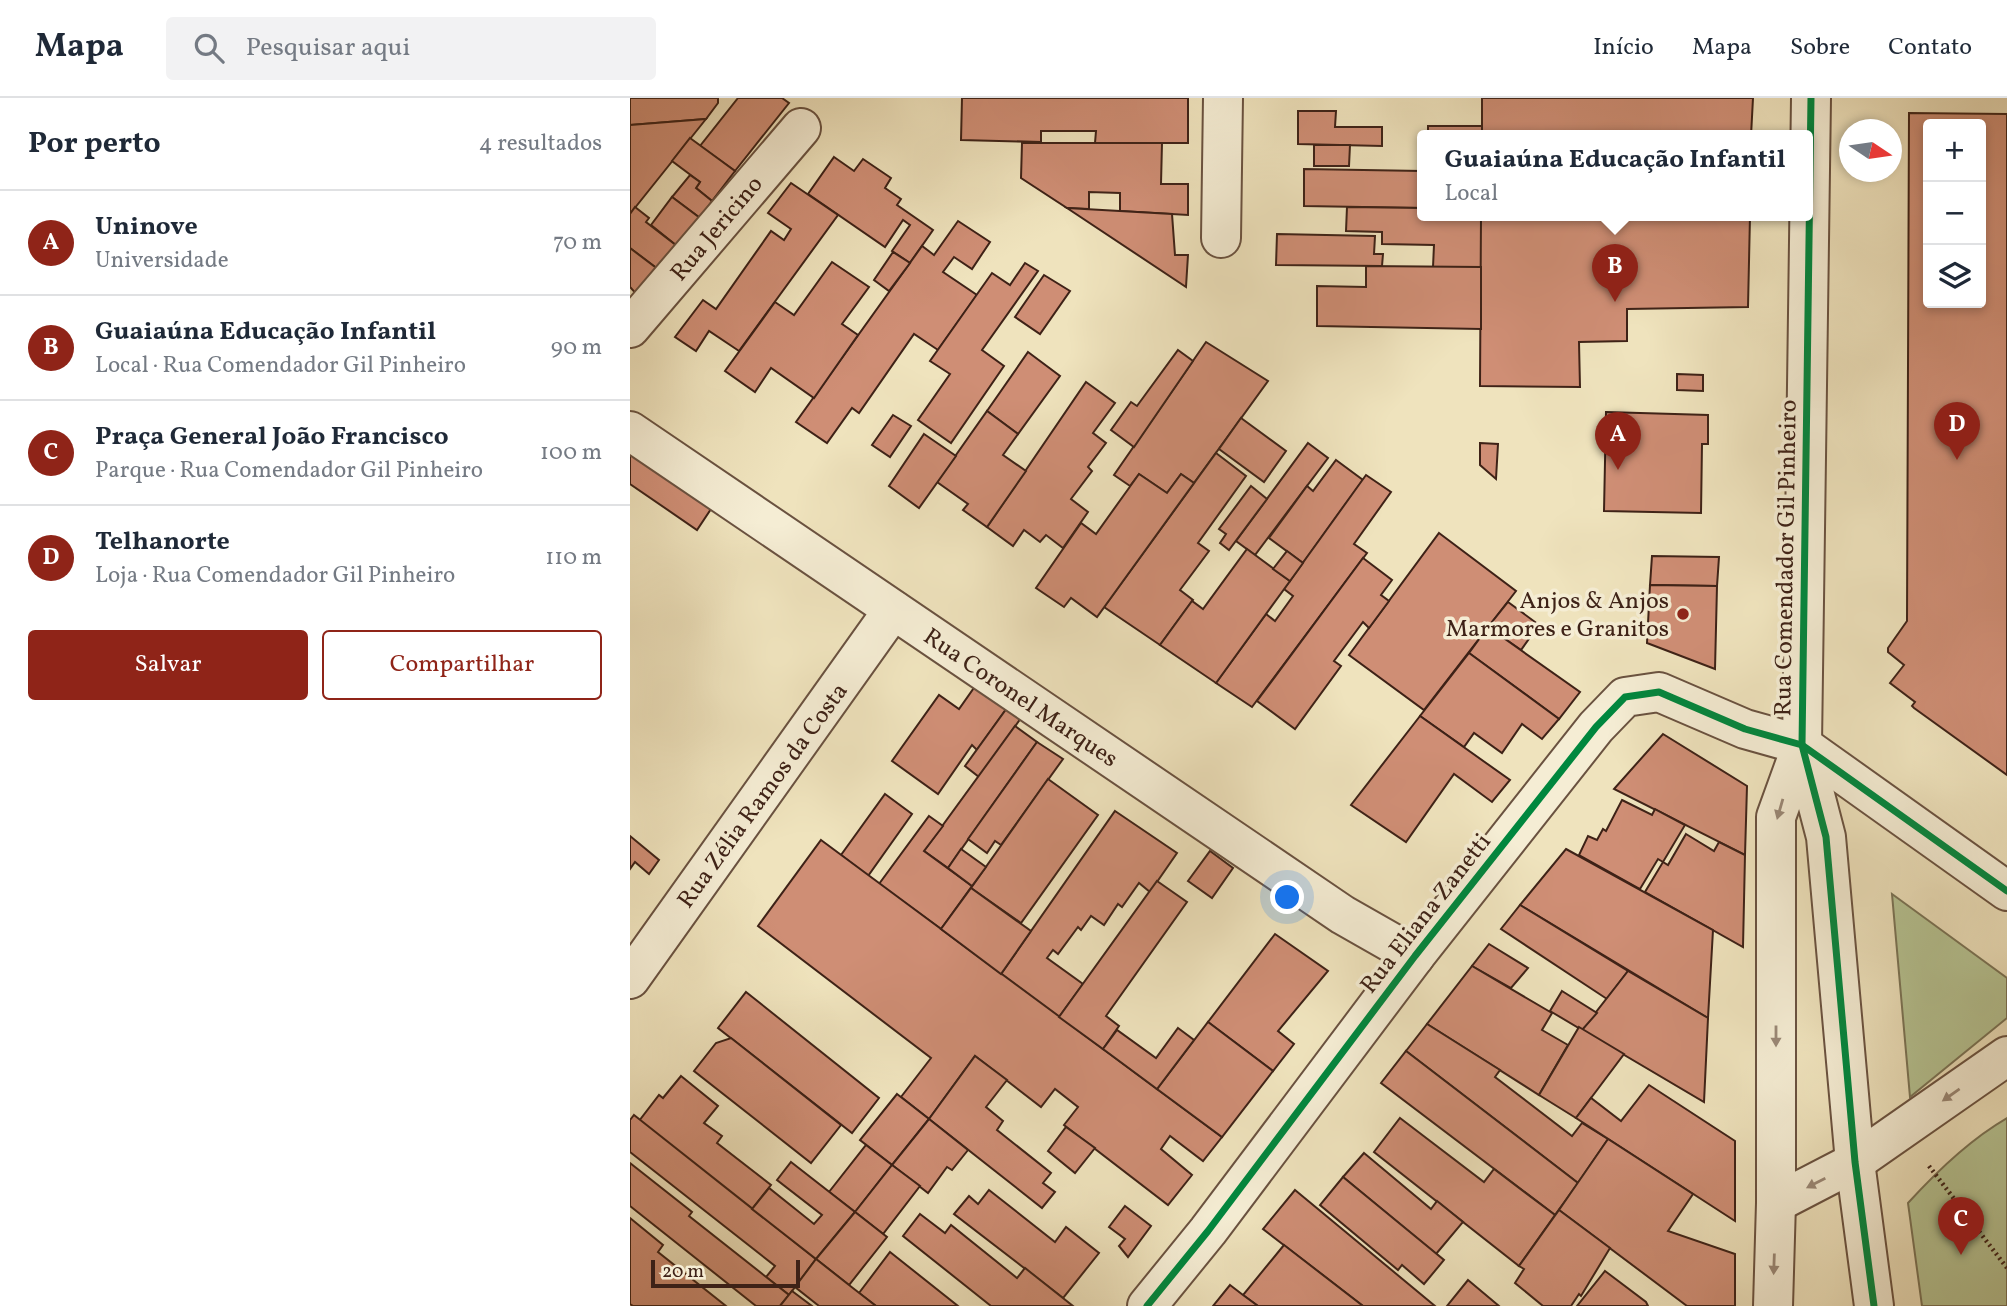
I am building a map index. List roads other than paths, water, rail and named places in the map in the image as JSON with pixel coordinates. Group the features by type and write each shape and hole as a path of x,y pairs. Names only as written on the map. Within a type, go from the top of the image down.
{"street":[{"path":"1221,238 1223,98"},
{"name":"Rua Comendador Gil Pinheiro","path":"1811,98 1811,130"},
{"name":"Rua Jericino","path":"630,328 802,128"},
{"name":"Rua Comendador Gil Pinheiro","path":"1809,221 1802,745 1826,837 1855,1162 1874,1306"},
{"name":"Rua Coronel Marques","path":"630,431 1343,915 1415,956"},
{"name":"Rua Zélia Ramos da Costa","path":"630,979 893,610"},
{"name":"Rua Eliana Zanetti","path":"1147,1306 1208,1231 1415,956 1596,726 1625,697 1659,692 1745,729 1802,745 2007,891"},
{"name":"Rua Comendador Gil Pinheiro","path":"1773,1306 1776,1203 1776,817 1802,745"},
{"path":"1776,1203 1855,1162 2007,1056"}],"place":[{"name":"Guaiaúna Educação Infantil","path":"1615,302"},
{"name":"Telhanorte","path":"1957,460"},
{"name":"Uninove","path":"1618,470"},
{"name":"Anjos & Anjos Marmores e Granitos","path":"1683,614"},
{"name":"Praça General João Francisco","path":"1961,1255"}]}
